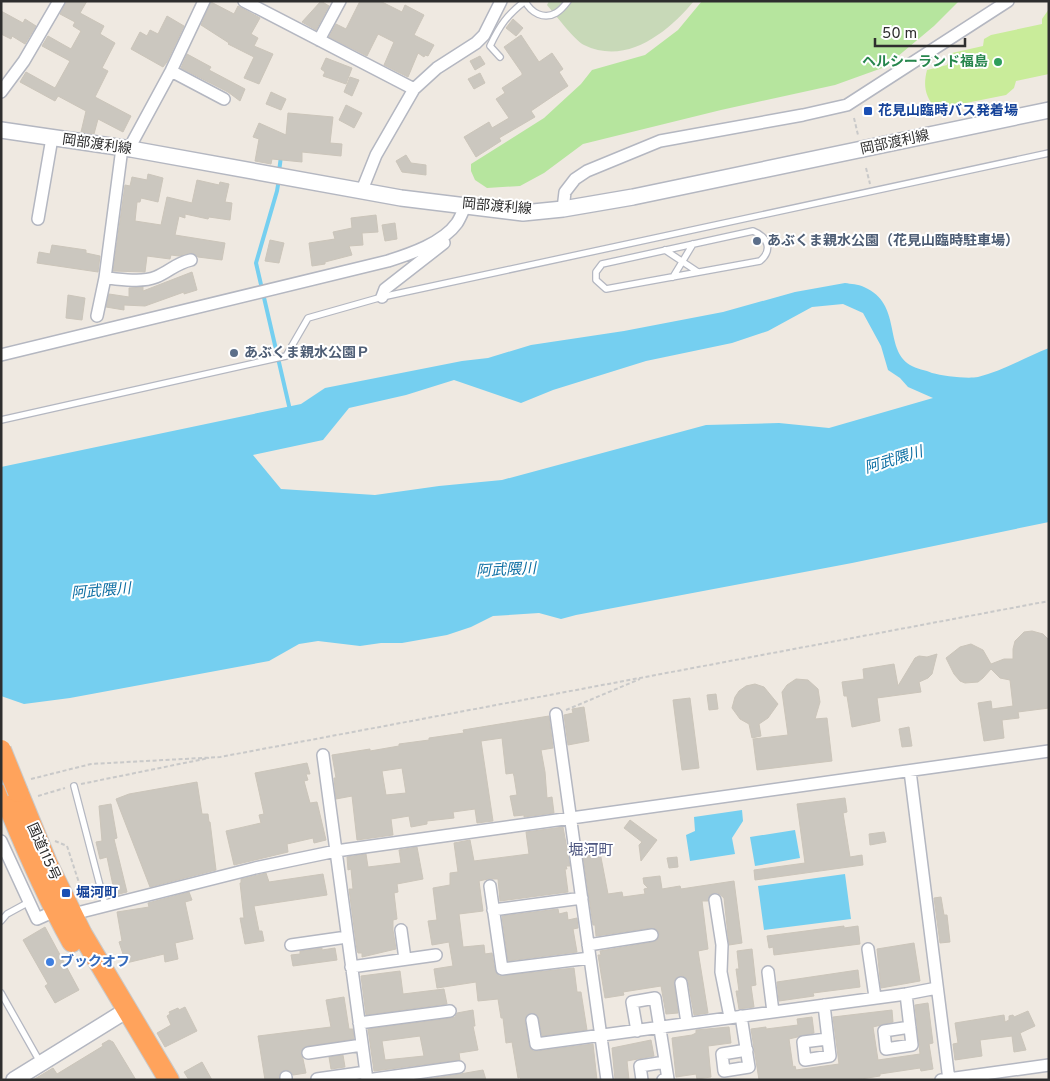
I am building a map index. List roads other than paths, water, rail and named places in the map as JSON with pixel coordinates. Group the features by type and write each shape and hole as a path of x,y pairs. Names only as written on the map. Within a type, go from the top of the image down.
{"highway":[{"name":"国道115号","path":"1,750 15,791 20,836 72,912 153,1080"},
{"name":"国道115号","path":"122,1014 168,1080"}],"main road":[{"name":"岡部渡利線","path":"1,130 126,149 401,198 523,212 563,209 633,198 1049,110"},
{"path":"14,1080 122,1014"}],"street":[{"path":"1,92 24,61 59,1"},
{"path":"97,316 126,149 132,143 171,70 204,1"},
{"path":"244,1 414,90"},
{"path":"320,40 340,1"},
{"path":"362,190 376,154 414,90 437,68 476,43 484,35 501,1"},
{"path":"563,209 565,192 575,179 587,170 660,141 803,115 847,105 1008,1"},
{"path":"171,70 224,99"},
{"path":"38,220 52,138"},
{"path":"382,297 385,289 450,237 456,229 466,205"},
{"path":"1,354 388,261 417,251 438,240 457,224"},
{"path":"105,278 151,278 164,273 180,262 191,260"},
{"path":"556,714 572,817 607,1080"},
{"path":"1,841 37,919 336,851 1049,751"},
{"path":"323,755 367,1077"},
{"path":"910,771 938,988 946,1079 1049,1065"},
{"path":"490,886 502,969 590,958"},
{"path":"493,910 582,898"},
{"path":"715,900 722,945 722,972 747,1050"},
{"path":"401,930 405,960"},
{"path":"588,945 652,935"},
{"path":"290,945 347,937"},
{"path":"868,949 876,997"},
{"path":"351,967 436,955"},
{"path":"768,972 774,1012"},
{"path":"681,984 687,1023"},
{"path":"532,1020 536,1044 906,994 938,988"},
{"path":"906,994 910,1027"},
{"path":"637,1030 632,1002 655,998 668,1079 662,1080"},
{"path":"824,1005 827,1039"},
{"path":"359,1023 450,1011"},
{"path":"308,1053 362,1045"},
{"path":"642,1080 640,1066 665,1062"},
{"path":"317,1079 367,1077 459,1067"}],"lane":[{"path":"500,57 490,46 500,25 510,12 525,1 528,8 537,14 550,16 558,12 568,1"},
{"path":"1,420 286,356 308,318 382,297 1049,153"},
{"path":"753,231 765,238 768,251 760,261 606,289 596,280 596,272 602,264 693,244 753,231"},
{"path":"673,277 693,244"},
{"path":"665,250 698,272"},
{"path":"74,786 105,905"},
{"path":"1,921 7,914 29,902"},
{"path":"1,993 42,1063"}],"water":[{"name":"阿武隈川","path":"845,283 864,287 876,295 884,304 889,315 897,348 902,357 912,366 937,374 978,377 1005,368 1049,348 1049,522 852,563 561,619 539,613 493,616 471,627 447,635 402,643 360,646 318,641 299,644 269,661 70,698 24,704 1,696 1,467 301,404 325,388 462,361 488,358 531,345 624,331 723,312 795,292","holes":["843,304 863,313 881,346 888,370 900,378 908,387 933,398 829,428 779,423 706,425 502,480 375,495 281,489 253,455 323,440 349,408 406,395 454,380 521,403 553,390 646,361 732,343 768,331 812,307"]},
{"path":"742,810 743,821 732,838 735,854 690,861 686,835 695,831 694,817"},
{"path":"795,830 800,858 755,866 750,837"},
{"path":"845,874 851,919 764,930 758,886"}],"waterway":[{"path":"279,172 281,156"},
{"path":"279,179 256,263 290,410"}],"place":[{"name":"ヘルシーランド福島","path":"998,62"},
{"name":"花見山臨時バス発着場","path":"868,111"},
{"name":"あぶくま親水公園（花見山臨時駐車場）","path":"757,241"},
{"name":"あぶくま親水公園Ｐ","path":"234,353"},
{"name":"堀河町","path":"66,893"},
{"name":"ブックオフ","path":"50,962"}],"district":[{"name":"堀河町","path":"591,851"}]}
